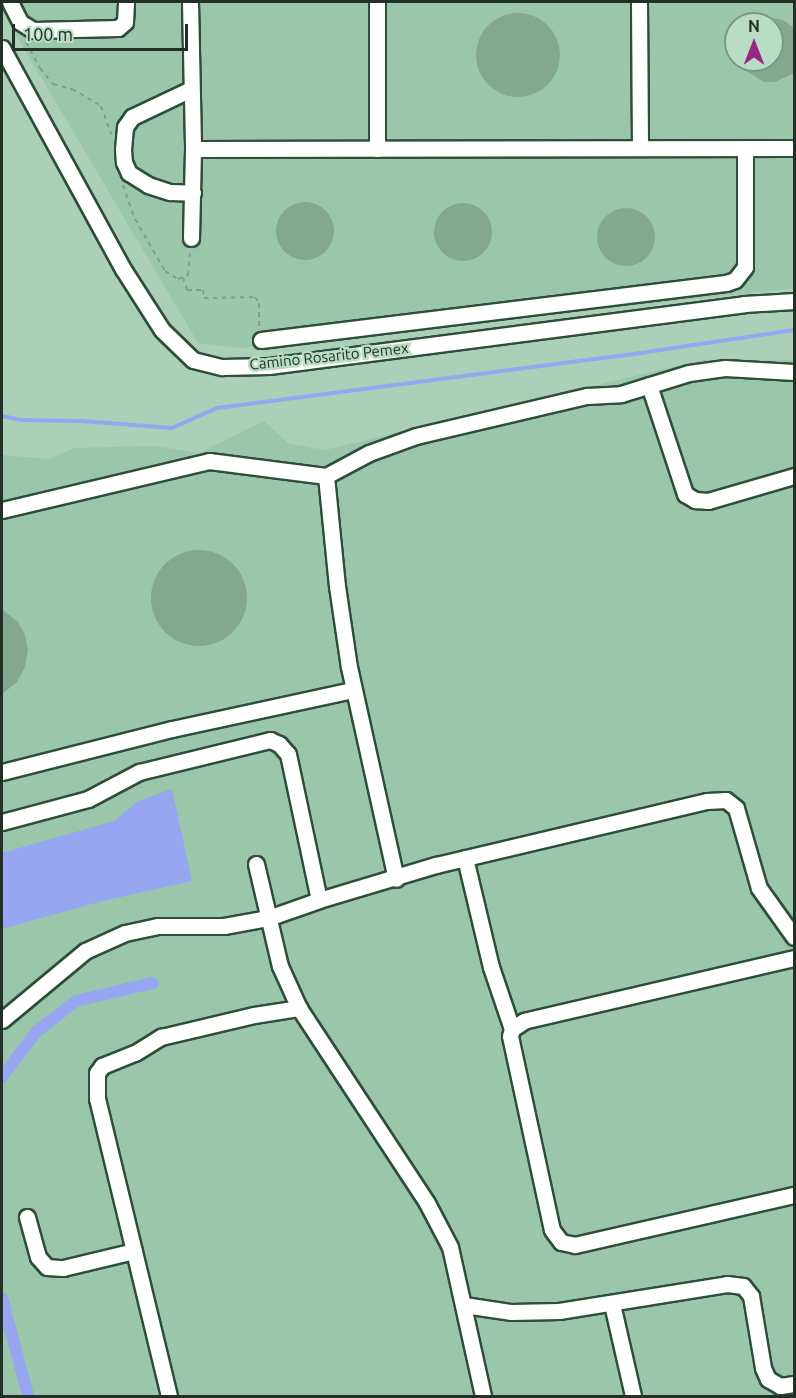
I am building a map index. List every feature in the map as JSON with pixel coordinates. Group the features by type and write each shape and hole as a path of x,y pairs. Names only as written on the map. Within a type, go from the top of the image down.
{"street":[{"path":"10,2 20,22 33,30 118,28 125,22 126,2"},
{"path":"190,2 193,149 190,238"},
{"path":"377,2 377,149"},
{"path":"639,2 640,148"},
{"name":"Camino Rosarito Pemex","path":"2,48 123,269 162,330 192,360 222,367 269,366 744,304 795,301"},
{"path":"2,71 18,76"},
{"path":"190,89 132,117 125,127 123,149 124,162 129,173 148,185 170,192 193,193"},
{"path":"266,340 714,285 735,280 745,267 745,148"},
{"path":"193,149 795,148"},
{"path":"2,510 209,461 326,476 369,453 416,436 587,396 621,394 711,369 795,372"},
{"path":"649,385 685,494 695,500 708,501 795,476"},
{"path":"326,476 337,586 353,690 396,879"},
{"path":"2,772 172,729 353,690"},
{"path":"2,822 88,799 139,772 270,740 279,744 288,754 319,900"},
{"path":"2,1020 85,951 125,933 158,926 224,926 268,918 319,900 465,858 707,801 726,800 736,808 759,888 795,937"},
{"path":"465,858 490,967 512,1029 510,1043 552,1230 561,1242 575,1245 795,1195"},
{"path":"256,864 280,966 299,1008 441,1228 450,1248 483,1396"},
{"path":"512,1029 524,1021 795,958"},
{"path":"169,1396 97,1100 97,1073 102,1066 135,1053 161,1037 254,1015 299,1008"},
{"path":"27,1217 38,1257 47,1267 63,1268 134,1251"},
{"path":"464,1305 529,1313 612,1304 727,1284 743,1286 751,1296 763,1368 768,1378 774,1385 795,1384"},
{"path":"612,1304 633,1396"}],"path":[{"path":"183,277 187,290 203,290 204,298 255,297 259,303 260,326 266,340"}],"shaded area":[{"path":"2,2 794,2 794,288 241,348 198,343 2,11"},
{"path":"702,360 794,360 794,1396 2,1396 2,455 50,459 74,448 154,446 199,453 264,421 289,444 325,450"}],"water":[{"path":"172,789 192,881 103,901 2,929 2,853 114,821 138,801"}],"building":[{"path":"518,13 534,16 548,25 557,39 560,55 557,71 548,85 534,94 518,97 502,94 488,85 479,71 476,55 479,39 488,25 502,16"},
{"path":"784,21 794,28 794,73 775,82 764,82 748,72 784,72"},
{"path":"299,202 311,202 326,210 334,225 334,237 326,252 311,260 299,260 284,252 276,237 276,225 284,210"},
{"path":"457,203 469,203 484,211 492,226 492,238 484,253 469,261 457,261 442,253 434,238 434,226 442,211"},
{"path":"620,208 632,208 647,216 655,231 655,243 647,258 632,266 620,266 605,258 597,243 597,231 605,216"},
{"path":"190,550 208,550 226,558 239,571 247,589 244,617 226,638 208,646 190,646 172,638 159,625 151,607 151,589 159,571 172,558"},
{"path":"2,609 18,622 25,635 28,650 25,667 17,682 2,694"}],"waterway":[{"path":"2,416 21,420 82,421 172,428 217,408 620,356 794,330"},
{"path":"2,1077 36,1032 76,1001 153,983"},
{"path":"2,1298 28,1396"}]}
